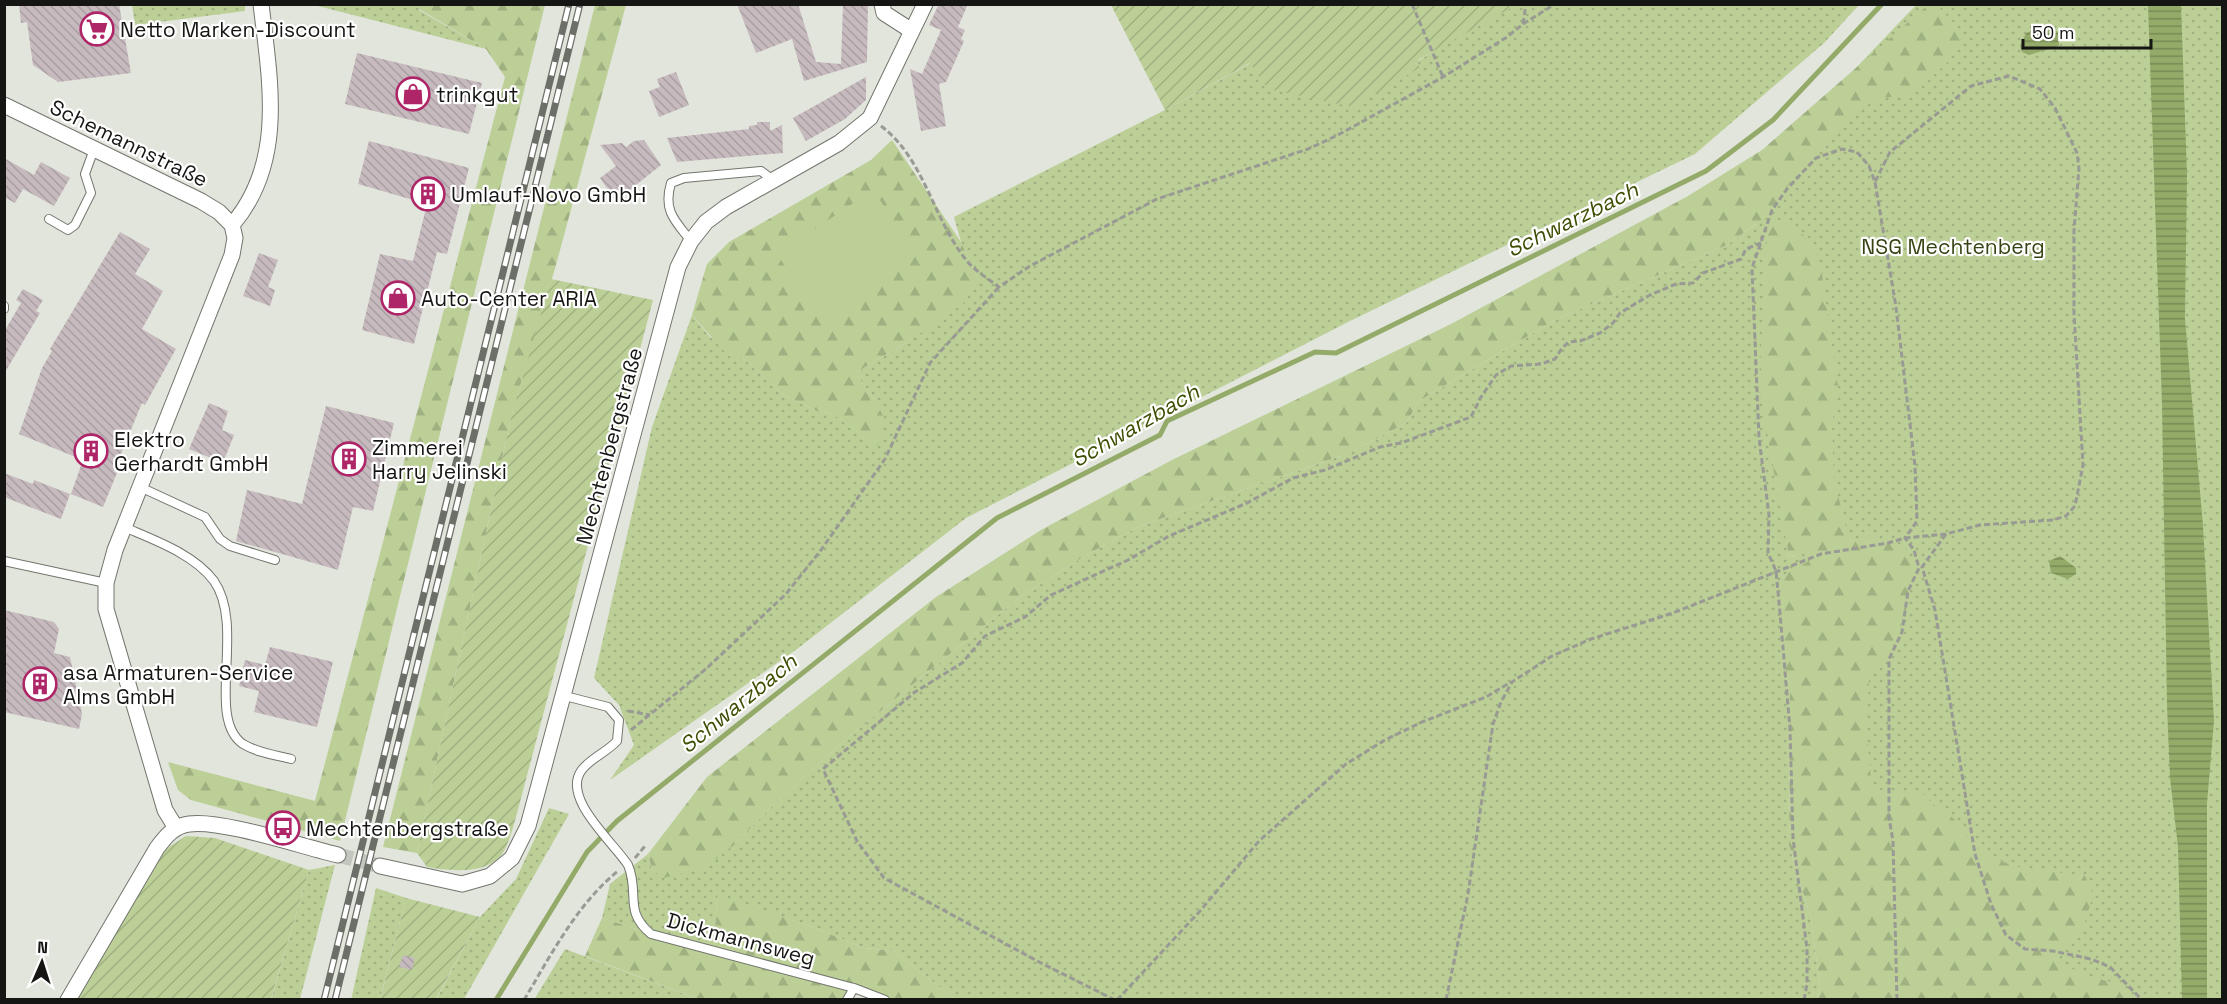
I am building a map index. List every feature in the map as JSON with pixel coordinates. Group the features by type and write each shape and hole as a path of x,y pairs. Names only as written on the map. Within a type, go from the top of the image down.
{"street":[{"path":"176,828 165,810 111,631 106,609 106,583 124,527 232,255 235,238 232,225 245,210 257,190 265,166 272,109 261,4"},
{"path":"882,4 884,13 912,32"},
{"name":"Mechtenbergstraße","path":"380,866 462,884 490,876 512,858 528,826 565,696 678,267 691,241 706,222 726,207 839,142 870,118 925,4"},
{"name":"Schemannstraße","path":"4,105 201,201 219,212 232,225"},
{"path":"68,999 157,848 176,828 189,824 221,826 338,855"}],"lane":[{"path":"49,219 68,230 75,225 91,194 85,174 94,149"},
{"path":"691,241 672,218 666,198 671,183 684,178 761,171 774,181"},
{"path":"140,487 206,517 220,538 230,546 275,560"},
{"path":"124,527 201,567 215,583 229,627 225,709 232,731 241,742 256,751 291,759"},
{"path":"4,561 106,583"},
{"path":"565,696 600,704 613,711 619,720 617,741"},
{"name":"Dickmannsweg","path":"617,741 582,770 577,781 584,808 628,865 632,874 635,918 651,934 854,988 885,999"},
{"path":"847,999 854,988"}],"path":[{"path":"1412,4 1443,77"},
{"path":"1523,24 1527,4"},
{"path":"617,741 707,668 786,594 821,550 885,459 930,363 999,286 1030,266 1157,199 1308,149 1359,124 1443,77 1555,4"},
{"path":"1761,243 1746,249 1741,259 1703,273 1692,283 1676,284 1650,295 1620,313 1613,323 1600,333 1580,341 1569,342 1555,359 1541,364 1511,366 1496,375 1471,417 1401,443 1380,447 1325,470 1293,478 1247,503 1169,536 1128,560 1050,595 1025,617 985,636 962,663 915,692 824,769 858,841 884,878 1041,963 1116,999 1200,911 1259,841 1346,764 1385,740 1422,722 1486,697 1552,656 1592,639 1673,613 1776,571 1836,550 1859,549 1905,538 1946,534 1980,525 2053,520 2066,516 2075,506 2083,465 2074,313 2074,231 2079,168 2076,153 2055,108 2040,89 2009,76 1971,86 1890,152 1875,182"},
{"path":"870,118 895,136 967,262 999,286"},
{"path":"1804,999 1807,984 1807,949 1793,838 1790,729 1776,571 1768,553 1769,515 1759,438 1755,360 1755,286 1752,268 1772,210 1787,189 1816,158 1842,149 1857,152 1869,166 1875,182 1896,307 1915,466 1917,521 1905,538"},
{"path":"1946,534 1922,567 1935,610 1975,854 1991,904 2006,935 2025,949 2053,951 2091,959 2110,967 2142,999"},
{"path":"1897,999 1893,841 1889,818 1889,659 1902,632 1908,591 1919,568 1914,550 1905,538"},
{"path":"1446,999 1468,894 1493,724 1512,682"},
{"path":"524,999 555,948 587,903 607,880 628,865 645,846"}],"green space":[{"path":"421,4 545,5 340,841 191,800 178,790 168,762 315,801 505,77 486,49 419,9"},
{"path":"1929,4 1937,5 1963,33 1950,60 1913,95 1879,98 1842,121 1790,182 1769,214 1810,239 1821,267 1838,387 1832,425 1834,479 1849,540 1870,536 1905,547 1917,571 1903,612 1899,638 1869,677 1867,734 1872,790 1922,793 1952,817 1978,849 2012,866 2085,876 2093,895 2081,935 2058,949 2060,963 2087,976 2119,984 2132,999 1818,999 1820,986 1811,919 1789,845 1790,687 1781,653 1784,575 1811,560 1813,552 1789,557 1759,386 1768,215 1727,245 1555,320 1419,401 1406,423 1349,453 1140,526 1086,555 1016,600 851,735 769,809 735,844 705,868 663,878 652,870 648,854 707,777 936,597 1041,530 1172,460 1451,324 1688,196 1762,150"},
{"path":"132,5 245,5 245,11 135,25"},
{"path":"314,5 421,5 419,10 486,49"},
{"path":"595,5 626,5 556,265 511,417 417,853 383,847"},
{"path":"1111,5 1516,5 1418,60 1419,68 1353,107 1268,89 1250,63 1165,110"},
{"path":"1505,5 1859,5 1824,43 1695,154 1352,320 966,518 797,649 610,780 634,745 619,705 594,678 652,427 692,315 710,337 743,358 785,396 817,411 833,414 877,446 875,400 855,373 911,340 978,279 961,242 954,217 1165,110 1251,63 1418,61"},
{"name":"NSG Mechtenberg","path":"1916,5 2222,5 2222,999 1848,999 1782,624 1781,653 1790,687 1789,845 1811,919 1820,986 1818,999 954,999 894,951 864,948 810,926 717,897 714,948 683,944 602,918 610,884 648,854 652,870 735,844 769,809 851,735 1016,600 1086,555 1140,526 1349,453 1406,423 1419,401 1555,320 1727,245 1756,224 1750,179","holes":["1779,494 1796,556 1789,557"]},
{"path":"892,140 961,242 978,279 965,302 911,340 855,373 875,400 885,420 877,447 833,414 817,411 785,396 743,358 728,356 692,315 707,264 729,242 871,160"},
{"path":"873,190 917,254 822,321 777,254"},
{"path":"551,279 653,300 516,817 505,849 499,858 481,868 447,870 427,867 417,853 511,417"},
{"path":"549,808 569,814 464,999 436,1000 480,917 516,879"},
{"path":"186,836 215,838 309,870 271,999 77,999 166,849"},
{"path":"335,865 300,999 271,1000 309,870"},
{"path":"376,888 406,898 380,999 351,1000"},
{"path":"717,896 810,926 864,948 894,951 954,999 887,999 851,990 843,999 698,999 585,956 602,918 683,944 714,948"},
{"path":"406,898 480,917 436,999 380,1000"},
{"path":"565,949 698,999 534,1000"}],"shaded area":[{"path":"2148,5 2181,5 2187,175 2185,319 2203,526 2214,721 2207,804 2207,999 2182,999 2178,847 2170,778 2167,705 2162,404"},
{"path":"2047,25 2058,32 2059,46 2029,55 2022,52 2020,46 2026,33"},
{"path":"2060,556 2076,568 2076,574 2068,579 2051,573 2049,561"}],"building":[{"path":"19,4 119,4 131,73 58,82 33,65 27,22 21,23"},
{"path":"737,4 798,4 816,62 841,64 843,4 868,4 867,62 804,81 792,39 756,53"},
{"path":"939,4 968,4 958,27 965,30 961,39 964,41 946,82 939,84 946,126 921,131 910,69 922,74 941,30 929,25"},
{"name":"trinkgut","path":"357,53 482,83 469,134 345,104"},
{"path":"676,72 689,105 659,117 649,91 660,87 657,79"},
{"path":"866,77 866,100 845,119 806,141 793,118"},
{"path":"757,122 770,122 770,131 782,125 783,153 677,162 667,138 749,129 749,126 757,125"},
{"path":"644,140 661,165 616,201 600,178 616,166 600,145 622,143 626,147 634,141"},
{"path":"369,141 469,168 447,254 437,252 414,344 362,330 380,254 413,261 427,204 358,184"},
{"path":"4,158 34,175 41,162 70,178 54,206 23,189 15,203 4,197"},
{"path":"120,232 150,249 135,274 163,291 142,329 176,349 145,405 142,403 114,471 117,473 103,507 71,494 83,460 19,434 42,368 52,351 50,349"},
{"path":"259,253 278,260 268,287 275,290 270,306 243,296"},
{"path":"23,289 43,300 36,311 40,313 4,374 4,332 21,303 16,300"},
{"path":"209,403 228,411 222,430 234,435 223,463 189,449"},
{"path":"326,406 394,423 373,511 353,507 338,570 236,541 247,490 302,504"},
{"path":"4,473 33,484 34,480 70,494 61,519 4,497"},
{"name":"asa Armaturen-Service Alms GmbH","path":"4,610 54,622 59,629 54,653 70,657 82,714 79,729 4,712"},
{"path":"270,647 333,662 317,727 254,712 259,691 239,686 245,660 265,665"},
{"path":"403,955 415,958 412,970 399,967"}],"waterway":[{"name":"Schwarzbach","path":"496,1000 587,852 617,821 997,518 1160,435 1167,421 1315,352 1336,353 1706,171 1773,120 1882,4"}],"tunnel":[{"path":"338,855 380,866"}],"railway":[{"path":"324,1000 569,4"},
{"path":"335,1000 580,4"}],"place":[{"name":"Netto Marken-Discount","path":"97,29"},
{"name":"trinkgut","path":"413,94"},
{"name":"Umlauf-Novo GmbH","path":"428,194"},
{"name":"Auto-Center ARIA","path":"398,298"},
{"name":"Elektro Gerhardt GmbH","path":"91,451"},
{"name":"Zimmerei Harry Jelinski","path":"349,459"},
{"name":"asa Armaturen-Service Alms GmbH","path":"40,684"},
{"name":"Mechtenbergstraße","path":"283,828"}]}
